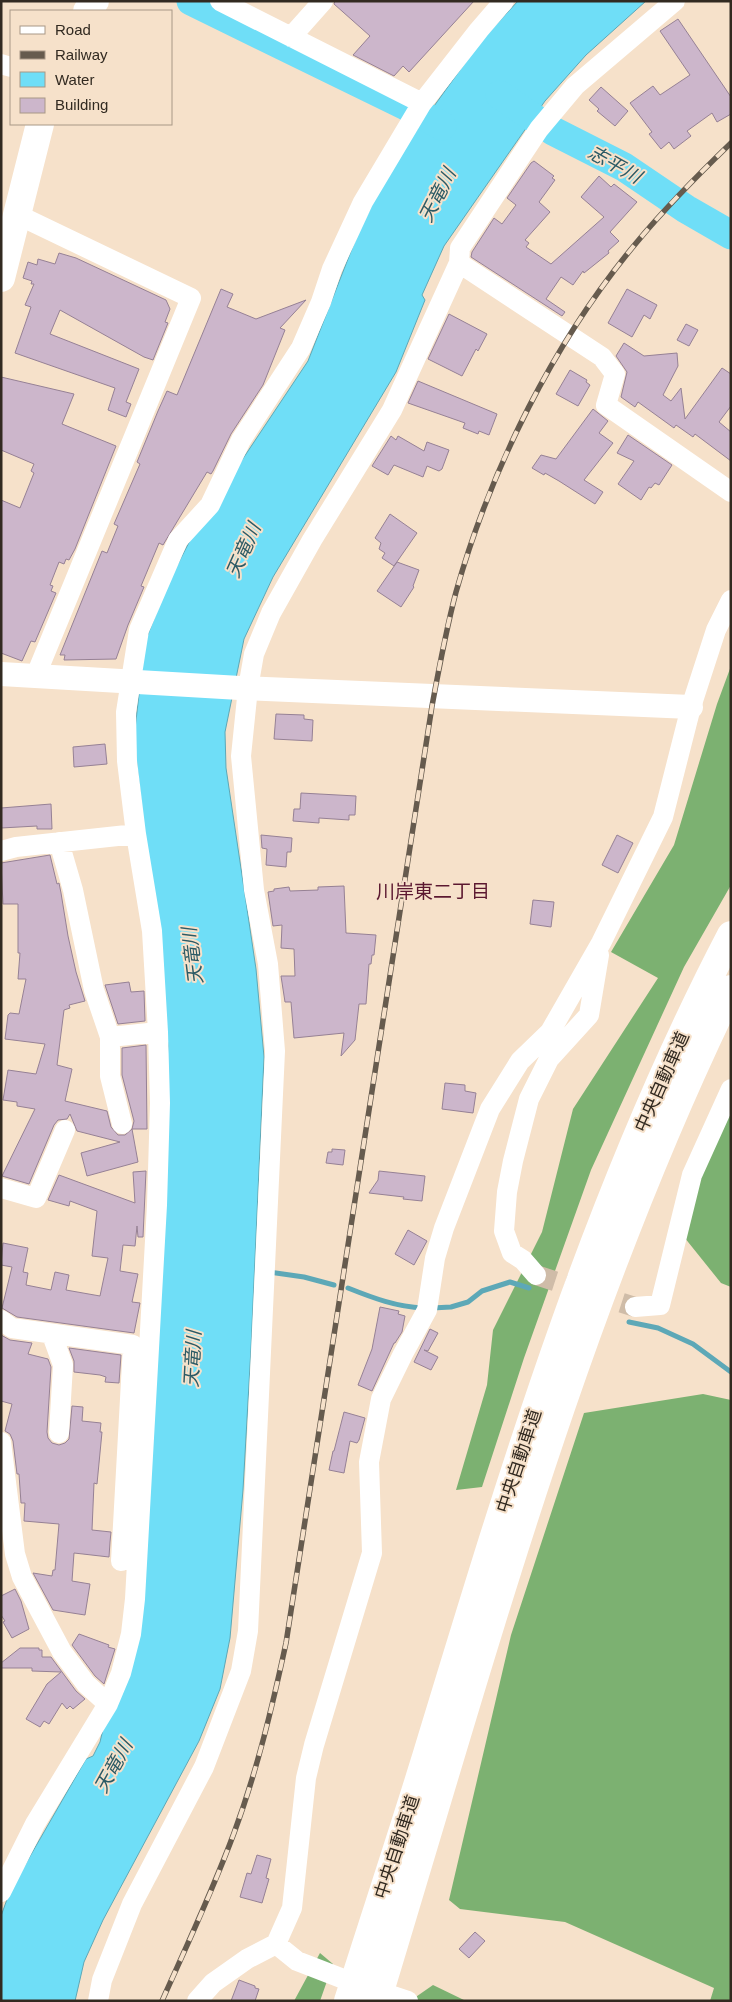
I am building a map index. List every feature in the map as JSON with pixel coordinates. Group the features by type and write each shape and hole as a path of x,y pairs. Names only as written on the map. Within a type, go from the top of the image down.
{"main road":[{"path":"1,278 40,125"},
{"name":"中央自動車道","path":"344,1990 425,1760 471,1607 556,1352 598,1235 644,1120 731,935"},
{"name":"中央自動車道","path":"392,1999 495,1611 572,1378 620,1245 666,1130 731,989"}],"street":[{"path":"220,1 422,103"},
{"path":"291,37 323,1"},
{"path":"1,1892 35,1824 108,1704 121,1673 131,1634 135,1599 157,1205 160,1103 152,931 136,834 127,761 126,712 139,630 178,540 210,505 241,440 301,348 321,302 332,269 363,202 422,103 478,30 504,1"},
{"path":"98,2001 102,1980 132,1904 204,1767 240,1671 248,1632 274,1051 268,964 254,890 241,756 248,688 254,654 271,613 312,540 392,410 459,263 460,248 544,122 575,86 675,1"},
{"path":"16,214 191,298 36,675"},
{"path":"459,263 602,357 614,374 606,405 731,492"},
{"path":"197,2001 213,1983 247,1959 276,1944 292,1908 306,1778 314,1744 372,1553 369,1462 381,1399 427,1310 437,1250 490,1109 520,1061 550,1032 600,943 663,817 690,707 716,630 731,600"},
{"path":"1,674 248,688 690,707"},
{"path":"1,851 16,847 136,834"},
{"path":"60,842 73,890 94,990 110,1038 110,1076 122,1124"},
{"path":"536,1275 523,1260 512,1253 504,1231 507,1192 529,1098 549,1058 589,1015 600,943"},
{"path":"110,1038 158,1032"},
{"path":"635,1307 660,1305 692,1175 731,1089"},
{"path":"1,1188 36,1198 65,1130"},
{"path":"1,1320 12,1328 133,1345 121,1561"},
{"path":"52,1335 63,1365 59,1434"},
{"path":"1,1442 15,1554 22,1577 62,1652 86,1684 108,1704"},
{"path":"276,1944 297,1961 344,1990"}],"green space":[{"path":"731,666 731,885 684,967 591,1170 524,1358 482,1487 456,1490 487,1385 493,1330 542,1232 573,1109 658,978 611,952 674,845 717,704"},
{"path":"731,1077 731,1287 721,1283 672,1222 697,1152"},
{"path":"703,1394 731,1400 731,2001 710,2001 714,1988 565,1922 460,1909 449,1900 511,1635 584,1413"},
{"path":"320,1953 333,1964 320,2001 294,2001"},
{"path":"433,1985 466,2001 410,2001"}],"water":[{"name":"天竜川","path":"518,1 646,1 586,55 545,101 444,246 422,295 425,300 396,372 273,577 244,639 225,732 226,768 256,969 264,1057 243,1490 230,1638 220,1689 199,1741 103,1920 84,1962 75,2001 1,2001 1,1916 10,1891 86,1759 93,1756 100,1742 104,1725 125,1679 168,1046 134,738 145,642 168,583 196,529 308,361 357,236 390,167 481,41"}],"building":[{"path":"335,1 474,1 409,72 403,66 394,76 353,55 370,36 334,4"},
{"path":"678,19 731,97 731,114 717,122 712,113 687,131 691,136 674,149 669,142 661,149 649,134 652,132 630,103 653,86 660,95 690,75 660,31"},
{"path":"601,87 628,111 615,126 597,111 599,109 589,100"},
{"path":"534,161 554,176 552,178 555,180 539,202 550,212 525,240 529,243 526,247 551,264 604,217 581,197 599,176 611,187 614,184 637,202 610,232 619,241 608,251 609,253 584,273 583,271 573,285 561,277 546,299 565,312 562,316 471,257 472,252 494,218 502,224 516,205 507,198"},
{"path":"59,253 76,258 166,300 170,309 165,322 168,323 153,360 144,357 60,310 50,334 139,369 126,402 131,404 126,417 108,410 115,388 15,353 31,307 25,305 34,284 31,284 32,281 23,278 28,262 37,265 38,259 55,264"},
{"path":"221,289 233,294 227,307 256,319 306,300 280,328 285,330 263,385 231,434 213,471 211,474 207,472 163,545 159,543 141,586 144,587 116,659 64,660 65,655 60,655 102,551 107,553 118,526 114,524 140,464 137,462 158,411 167,391 177,395"},
{"path":"627,289 657,305 650,319 644,315 632,337 608,323"},
{"path":"449,314 487,334 478,351 476,349 462,376 428,359"},
{"path":"686,324 698,330 689,346 677,340"},
{"path":"624,343 644,356 677,353 678,366 663,395 671,401 681,388 685,419 722,368 731,374 731,406 719,422 731,432 731,461 695,434 693,437 676,425 674,428 638,402 635,407 621,397 627,372 616,356"},
{"path":"570,370 587,380 586,382 590,385 578,406 556,394"},
{"path":"1,377 74,394 62,424 116,446 75,549 69,560 66,559 64,564 59,562 50,585 53,586 51,591 56,593 35,642 31,641 22,661 1,653 1,500 20,508 34,473 31,471 34,464 1,450"},
{"path":"418,381 497,414 489,435 479,431 478,434 463,428 465,423 408,403"},
{"path":"593,409 608,421 599,433 613,443 584,480 603,492 595,504 545,473 544,475 532,468 541,455 556,459"},
{"path":"628,435 672,465 659,485 655,483 651,488 649,487 641,500 618,484 634,461 617,453"},
{"path":"391,436 396,440 398,436 424,451 427,442 449,450 442,469 439,471 427,466 423,477 394,465 388,475 372,466"},
{"path":"390,514 417,533 394,566 382,558 385,553 379,549 381,543 375,538"},
{"path":"397,562 419,570 414,587 401,607 377,591"},
{"path":"276,714 304,715 304,719 313,720 312,741 274,739"},
{"path":"105,744 107,764 74,767 73,747"},
{"path":"301,793 356,796 355,815 349,815 349,820 319,818 319,823 293,821 294,809 300,809"},
{"path":"51,804 52,829 37,829 37,826 1,828 1,808"},
{"path":"261,835 292,838 291,852 287,852 286,867 266,865 267,849 262,848"},
{"path":"617,835 633,843 618,873 602,865"},
{"path":"50,855 57,884 59,883 68,936 85,1001 69,1005 70,1008 64,1010 57,1065 72,1069 65,1101 107,1111 111,1127 118,1135 125,1135 132,1129 138,1162 87,1176 81,1153 120,1142 77,1131 70,1114 67,1119 58,1120 54,1125 29,1184 2,1176 35,1109 17,1106 17,1102 3,1100 8,1070 36,1074 45,1044 5,1039 8,1015 10,1013 19,1014 26,979 18,979 20,953 18,953 18,904 3,904 1,863"},
{"path":"344,886 346,933 376,935 374,955 372,955 371,964 369,964 366,1004 359,1004 355,1040 341,1056 344,1033 294,1038 291,1002 285,1002 281,976 295,976 294,949 281,948 282,925 273,926 268,892 274,891 274,889 289,887 290,891 318,890 318,887"},
{"path":"533,900 554,902 551,927 530,924"},
{"path":"129,982 131,992 144,991 145,1021 118,1024 105,985"},
{"path":"146,1045 147,1129 132,1129 134,1121 122,1075 122,1048"},
{"path":"445,1083 465,1085 465,1091 476,1093 473,1113 442,1109"},
{"path":"332,1149 345,1150 343,1165 326,1163 328,1152 332,1152"},
{"path":"146,1171 143,1237 138,1237 137,1226 135,1246 123,1245 120,1271 138,1274 132,1302 140,1303 134,1333 17,1317 2,1308 12,1267 1,1265 3,1243 28,1248 23,1272 28,1273 26,1285 51,1290 55,1272 69,1275 66,1290 100,1296 108,1258 92,1256 97,1211 70,1201 69,1206 48,1200 59,1175 135,1203 133,1172"},
{"path":"379,1171 425,1176 422,1201 369,1193 378,1180"},
{"path":"408,1230 427,1241 414,1265 395,1254"},
{"path":"380,1307 399,1311 398,1314 405,1316 402,1332 394,1343 372,1391 358,1385 372,1349"},
{"path":"430,1329 438,1333 428,1351 424,1350 438,1357 431,1370 414,1362"},
{"path":"1,1335 10,1340 32,1343 28,1354 48,1359 51,1367 47,1432 48,1438 52,1443 59,1445 69,1439 72,1406 83,1407 82,1421 101,1423 100,1432 102,1432 97,1484 94,1483 92,1530 111,1532 109,1557 74,1553 72,1581 90,1584 85,1615 53,1610 33,1573 52,1576 53,1570 55,1570 59,1524 24,1521 25,1503 21,1503 19,1474 17,1474 13,1441 10,1434 5,1431 12,1404 1,1401"},
{"path":"69,1348 121,1355 119,1383 105,1382 106,1377 100,1375 74,1372 74,1361"},
{"path":"344,1412 365,1418 359,1440 357,1443 350,1441 344,1473 329,1470"},
{"path":"15,1589 21,1601 29,1629 12,1638 1,1615 1,1596"},
{"path":"79,1634 115,1649 104,1684 95,1676 72,1645"},
{"path":"20,1648 39,1648 39,1650 42,1650 42,1657 51,1657 76,1691 85,1699 73,1709 70,1706 67,1709 62,1703 49,1724 44,1721 40,1727 26,1719 47,1684 61,1672 32,1671 32,1668 1,1668 1,1663"},
{"path":"257,1855 271,1859 266,1878 269,1879 262,1903 240,1897 247,1873 251,1874"},
{"path":"475,1932 485,1941 469,1958 459,1949"},
{"path":"239,1980 259,1989 255,2001 231,2001"}],"waterway":[{"path":"191,1 406,106 442,126"},
{"name":"志平川","path":"500,95 553,131 624,167 686,209 731,235"},
{"path":"269,1272 304,1277 334,1285"},
{"path":"432,1308 451,1307 468,1302 482,1291 510,1282 529,1288"},
{"path":"348,1288 394,1304 423,1308"},
{"path":"629,1322 658,1328 693,1344 731,1372"}],"tunnel":[{"path":"536,1275 635,1307"}],"railway":[{"path":"162,2001 200,1917 242,1810 263,1739 286,1643 432,706 456,592 470,545 487,499 528,408 552,364 579,321 607,280 659,216 731,143"}],"district":[{"name":"川岸東二丁目","path":"433,891"}]}
